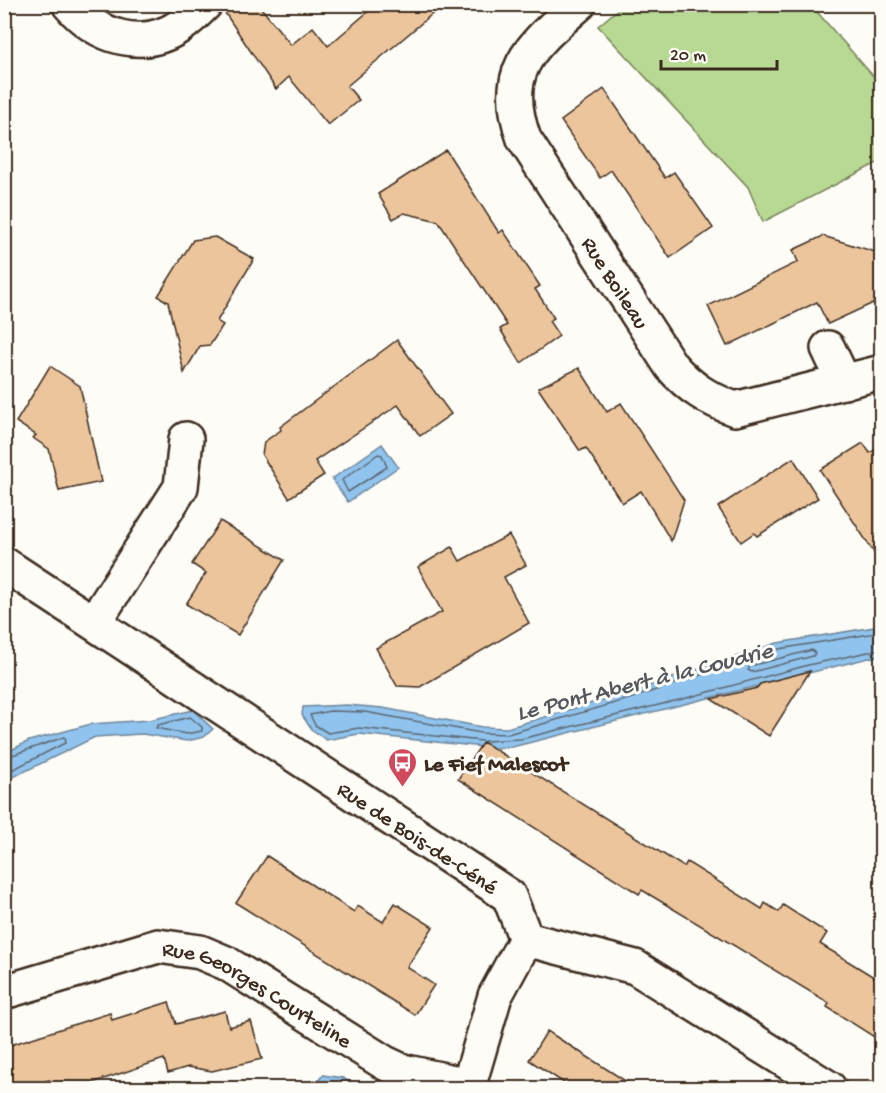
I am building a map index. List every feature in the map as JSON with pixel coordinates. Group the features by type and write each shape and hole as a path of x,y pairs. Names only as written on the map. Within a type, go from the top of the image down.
{"street":[{"path":"69,4 81,18 103,33 127,40 154,39 180,27 205,4"},
{"name":"Rue Boileau","path":"579,4 536,41 521,67 515,89 516,114 524,139 671,366 689,387 713,401 735,409 882,372"},
{"path":"828,348 844,382"},
{"path":"94,621 181,487 186,439"},
{"name":"Rue de Bois-de-Céné","path":"4,564 94,621 509,896 526,939"},
{"path":"468,1087 495,996 526,939 635,967 829,1089"},
{"name":"Rue Georges Courteline","path":"4,992 129,953 158,946 178,947 200,952 226,963 385,1063 402,1071 468,1087"}],"green space":[{"path":"623,5 811,5 881,85 881,161 763,222 748,187 598,26"}],"water":[{"path":"382,444 398,467 348,502 332,479"},
{"path":"881,626 881,655 512,747 493,748 359,734 326,740 311,729 302,715 303,707 347,705 383,708 482,727 507,728 630,692 777,643"},
{"path":"193,710 213,729 204,737 187,741 142,734 95,737 5,781 5,753 29,741 91,724 149,720"},
{"path":"323,1075 343,1078 360,1088 311,1088"}],"building":[{"path":"223,4 258,4 291,45 313,27 328,46 377,4 444,4 347,86 359,100 328,125 289,77 276,89 223,10"},
{"path":"604,89 665,178 674,172 713,228 670,258 611,170 600,178 561,121"},
{"path":"446,150 499,233 503,230 540,286 535,289 554,318 549,321 559,336 521,363 500,329 507,325 438,221 404,213 393,219 378,194"},
{"path":"823,236 882,254 882,299 828,324 817,302 727,346 708,306 798,262 793,250"},
{"path":"215,237 254,259 217,321 223,325 210,345 200,346 184,373 168,302 158,296 193,240"},
{"path":"397,340 451,414 420,436 398,405 315,461 324,475 289,498 262,455 264,442 281,430 280,427"},
{"path":"50,366 80,386 101,482 59,491 49,449 33,438 36,435 16,422"},
{"path":"579,368 607,412 621,403 684,500 671,541 641,491 622,503 586,448 580,451 538,388"},
{"path":"863,443 870,453 882,445 882,565 820,470"},
{"path":"793,458 818,498 757,536 754,533 741,542 718,507"},
{"path":"220,521 284,560 238,635 186,604 206,573 192,564"},
{"path":"509,535 526,565 504,577 529,623 420,687 397,686 376,648 442,612 418,567 452,547 460,561"},
{"path":"810,671 769,736 711,699 757,688 760,684"},
{"path":"483,742 684,867 687,862 762,909 765,903 779,912 783,905 827,933 820,944 882,982 882,1042 827,1007 829,1003 642,890 639,894 458,779"},
{"path":"267,856 354,912 358,906 383,922 395,903 433,927 407,967 434,985 415,1015 236,903"},
{"path":"169,1002 176,1024 225,1011 229,1027 251,1021 262,1059 212,1071 188,1067 168,1073 164,1059 74,1089 51,1089 49,1080 21,1089 4,1089 4,1047 110,1013 112,1020"},
{"path":"547,1031 638,1089 573,1089 529,1060"}],"place":[{"name":"Le Fief Malescot","path":"403,788"}],"water label":[{"name":"Le Pont Abert à la Coudrie","path":"644,680"}]}
